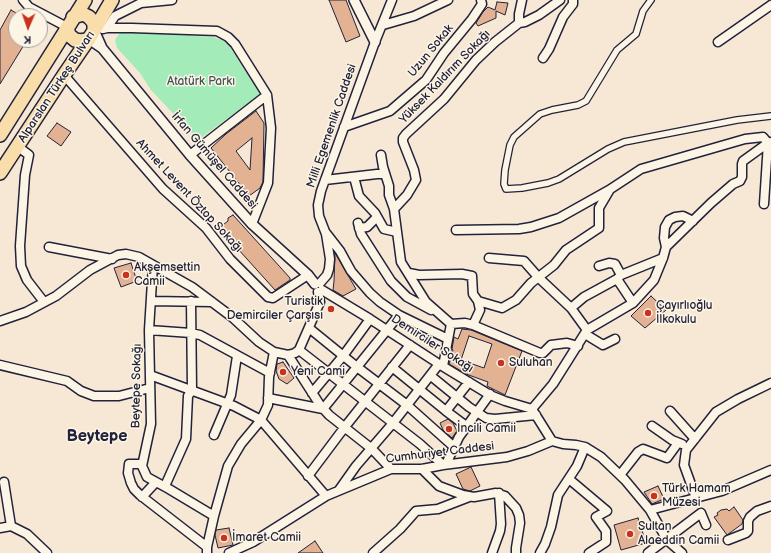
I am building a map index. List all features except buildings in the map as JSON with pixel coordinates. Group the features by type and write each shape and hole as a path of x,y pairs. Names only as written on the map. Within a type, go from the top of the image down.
{"highway":[{"name":"Alparslan Türkeş Bulvarı","path":"0,135 85,0"},
{"name":"Alparslan Türkeş Bulvarı","path":"0,173 64,75 97,32 112,0"},
{"path":"83,14 94,22 97,32 82,41 75,40 69,35 70,22 83,14"}],"street":[{"path":"23,0 29,7 70,22"},
{"path":"97,32 114,16 141,3 172,0"},
{"path":"354,0 375,42"},
{"name":"Milli Egemenlik Caddesi","path":"319,288 327,276 330,259 326,232 319,216 318,205 325,180 344,127 392,0"},
{"path":"383,25 414,16 448,0"},
{"name":"Uzun Sokak","path":"344,127 390,111 426,80 444,53 472,19 482,4 480,0"},
{"path":"519,23 522,0"},
{"name":"Yüksek Kaldırım Sokağı","path":"394,209 407,195 416,180 414,170 403,142 403,138 406,134 444,99 476,60 495,42 519,23 525,22 560,0"},
{"path":"543,58 549,49 563,18 573,4 573,0"},
{"path":"651,0 642,11 636,34 617,50 586,101 578,105 540,114 514,137 510,145 505,170 504,184 506,189 522,188 559,180 608,149 624,142 737,120 771,116"},
{"path":"718,42 771,5"},
{"path":"97,32 132,28 217,31 228,37 235,44 267,95 271,128 268,183 252,224"},
{"name":"İrfan Gümüşel Caddesi","path":"97,32 102,48 190,154 252,224 308,275 319,288"},
{"name":"Ahmet Levent Öztop Sokağı","path":"64,75 163,189 206,228 230,259 268,297 273,298 308,275"},
{"path":"190,154 267,95"},
{"path":"456,230 520,229 531,227 560,218 609,190 641,169 745,139 763,137 769,143 764,204"},
{"path":"666,247 711,202 733,184 740,181 742,177 743,161 769,143"},
{"path":"18,146 29,155 25,175 20,246 22,266 28,280 44,302"},
{"path":"381,155 394,209 401,262 426,302 452,324 465,323 473,325 540,353 543,353 551,345 567,343 578,346"},
{"path":"325,180 385,174"},
{"path":"354,177 359,196 377,217 384,229 397,232"},
{"path":"478,301 502,308 516,300 531,283 554,265 566,250 599,228 599,208 609,190"},
{"path":"430,376 456,398 486,418 534,412 586,332 633,303 654,280 666,247 664,238 665,227 668,220 683,216 693,221"},
{"path":"377,217 367,226 359,225 361,234 391,282 407,297 440,314"},
{"path":"326,232 340,251 351,271 380,302 399,315 448,339"},
{"path":"49,247 112,259"},
{"path":"0,321 26,312 56,296 90,270 118,255 126,254 138,257 192,287 232,317 259,342 274,352 288,355 299,350 320,302 319,288"},
{"path":"489,258 524,261 539,278 571,308 586,332 603,345 615,339"},
{"path":"571,308 584,296 619,277 663,258"},
{"path":"599,266 609,262 615,264 619,277 633,303"},
{"name":"Beytepe Sokağı","path":"142,464 150,424 149,330 153,265"},
{"path":"409,273 419,275 462,274 472,276 473,294 478,301 480,310 473,325"},
{"name":"Demirciler Sokağı","path":"319,288 469,382 505,401 534,412"},
{"path":"151,301 212,302"},
{"path":"165,486 186,439 188,396 192,390 191,301"},
{"path":"323,409 399,315"},
{"path":"312,393 343,356 370,319"},
{"path":"339,490 356,466 372,449 430,376 441,365 452,324"},
{"path":"309,328 407,405 454,447"},
{"path":"149,330 200,335 236,356 270,373"},
{"path":"308,476 410,345"},
{"path":"299,350 445,464 466,426 490,394"},
{"path":"214,516 165,486 147,477 142,464 129,464 128,473 134,489 207,550 214,516 228,466 241,444 261,420 268,405 270,373 274,352"},
{"path":"288,355 312,393 329,416 372,449 391,469"},
{"path":"214,435 231,395 236,356"},
{"path":"0,365 67,381 81,391 94,396 119,396 150,388"},
{"path":"392,367 446,412 466,426"},
{"path":"150,375 227,403 261,420 326,496"},
{"path":"446,412 469,382"},
{"path":"696,498 684,465 686,450 716,412 738,399 771,383"},
{"path":"268,398 323,409"},
{"path":"670,411 695,439"},
{"path":"534,412 552,441 563,444 585,446 601,457 620,475 650,510 667,540 682,553"},
{"path":"652,426 672,440 689,447"},
{"name":"Cumhuriyet Caddesi","path":"229,553 252,542 326,496 391,469 422,469 445,464 507,457 528,451 552,441"},
{"path":"620,475 638,452 643,449 667,458 678,443"},
{"path":"540,553 551,527 558,495 577,466 585,446"},
{"path":"422,469 439,486 463,496 499,494 505,496 516,508 520,523 516,553"},
{"path":"650,510 722,491 771,470"},
{"path":"569,479 607,510 596,517 606,531 606,542 589,553"},
{"path":"4,482 11,526"},
{"path":"142,497 156,482"},
{"path":"492,553 501,524 499,494"},
{"path":"373,553 400,529 416,511 438,509 470,496"},
{"path":"728,540 746,533 748,531 748,521 750,517 757,511 771,506"},
{"path":"648,553 701,513 706,525"},
{"path":"0,528 11,526 27,534 47,553"}],"green space":[{"name":"Atatürk Parkı","path":"123,31 213,37 222,40 230,47 245,71 262,93 198,140 151,90 140,73 117,48 115,40"}],"place":[{"name":"Akşemsettin Camii","path":"126,275"},
{"name":"Turistik Demirciler Çarşısı","path":"331,309"},
{"name":"Çayırlıoğlu İlkokulu","path":"648,313"},
{"name":"Suluhan","path":"501,363"},
{"name":"Yeni Cami","path":"283,372"},
{"name":"İncili Camii","path":"449,429"},
{"name":"Türk Hamam Müzesi","path":"654,496"},
{"name":"Sultan Alaeddin Camii","path":"630,534"},
{"name":"İmaret Camii","path":"224,538"}],"district":[{"name":"Beytepe","path":"97,437"}]}
